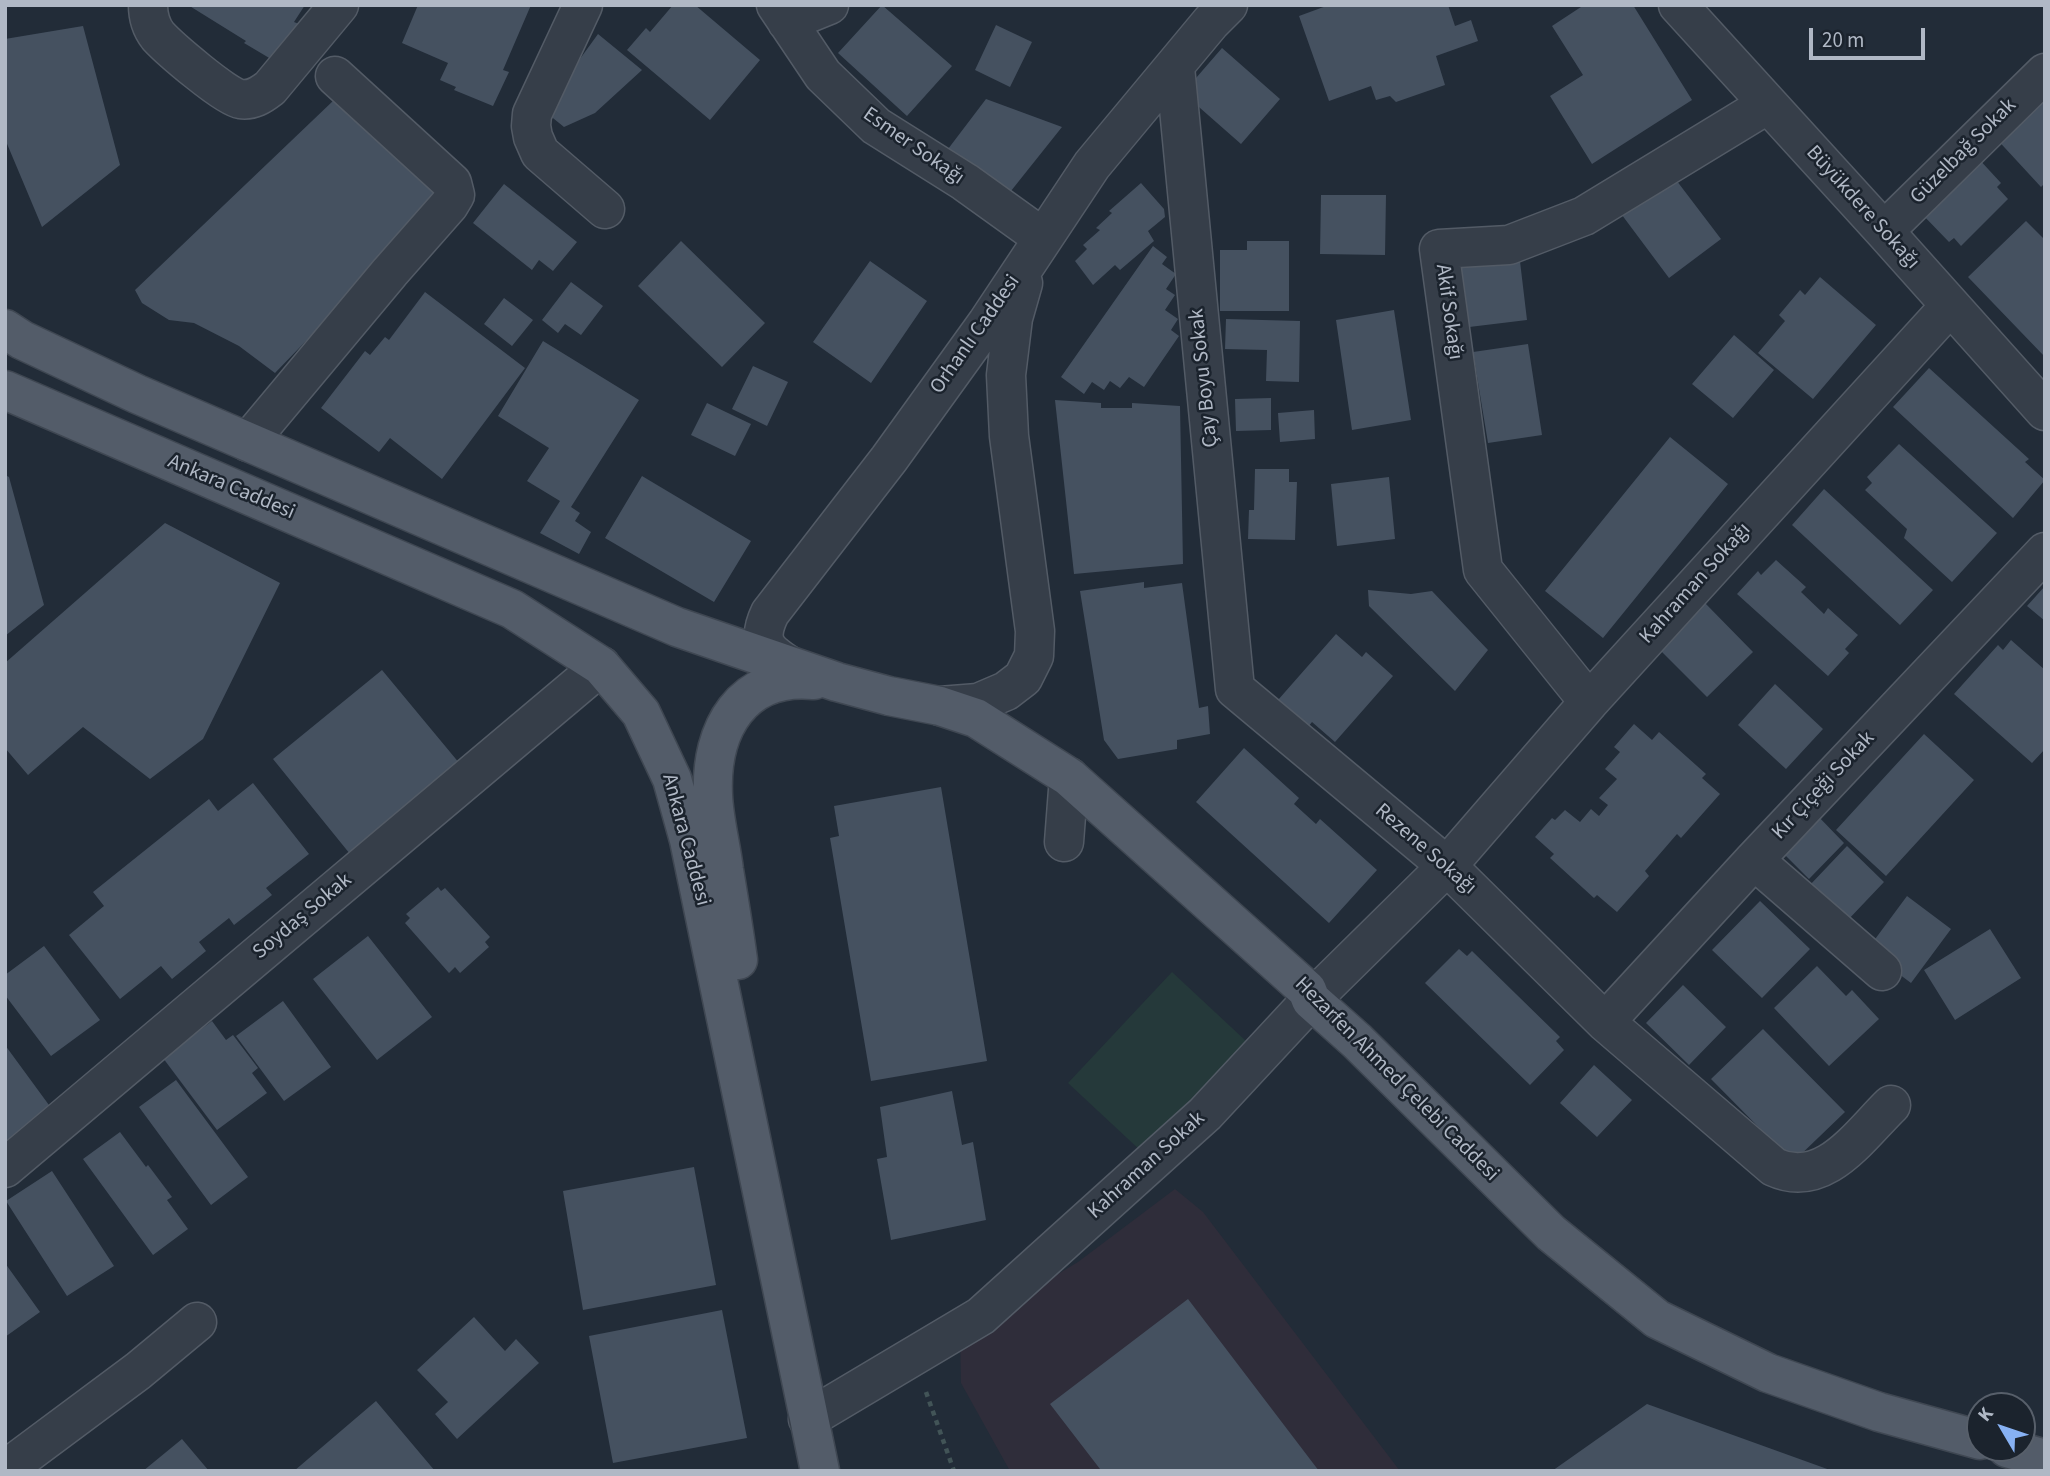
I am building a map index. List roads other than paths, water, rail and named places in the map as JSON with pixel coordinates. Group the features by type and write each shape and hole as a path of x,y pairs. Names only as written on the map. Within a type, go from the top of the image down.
{"main road":[{"path":"5,329 22,340 137,394 677,627 837,682"},
{"name":"Ankara Caddesi","path":"5,390 512,609 601,666 640,713 672,779 689,840 820,1471"},
{"path":"808,1419 713,794 715,755 723,731 737,708 753,692 777,681 793,678 837,682"},
{"name":"Hezarfen Ahmed Çelebi Caddesi","path":"837,682 940,706 976,718 1069,777 1307,990 1311,999 1551,1233 1657,1319 1768,1373 1879,1412 1966,1436"}],"street":[{"path":"148,5 149,18 158,35 230,96 249,99 270,88 339,5"},
{"path":"583,5 532,114 531,126 540,153 605,209"},
{"path":"781,13 829,5"},
{"name":"Büyükdere Sokağı","path":"1678,5 2045,411"},
{"name":"Orhanlı Caddesi","path":"793,668 768,650 763,639 764,626 770,613 889,459 987,323 1092,165 1175,67 1209,11"},
{"name":"Esmer Sokağı","path":"781,13 823,75 876,126 965,182 1038,245"},
{"name":"Çay Boyu Sokak","path":"1175,67 1235,689"},
{"name":"Güzelbağ Sokak","path":"1884,231 2045,72"},
{"path":"248,442 455,195 453,183 335,76"},
{"name":"Akif Sokağı","path":"1589,702 1483,570 1439,249 1509,245 1584,216 1768,104"},
{"path":"940,706 978,703 1006,691 1023,678 1034,656 1035,631 1009,436 1006,374 1013,318 1038,245"},
{"name":"Kahraman Sokağı","path":"1447,866 1589,702 1950,306"},
{"name":"Kır Çiçeği Sokak","path":"1605,1022 2045,552"},
{"name":"Soydaş Sokak","path":"5,1168 601,666"},
{"name":"Rezene Sokağı","path":"1235,689 1447,866 1605,1022 1774,1167 1786,1172 1809,1173 1824,1168 1891,1105"},
{"path":"1064,842 1069,777"},
{"path":"1754,860 1882,971"},
{"name":"Kahraman Sokak","path":"808,1419 981,1316 1205,1114 1311,999 1447,866"},
{"path":"5,1471 138,1371 197,1322"}]}
